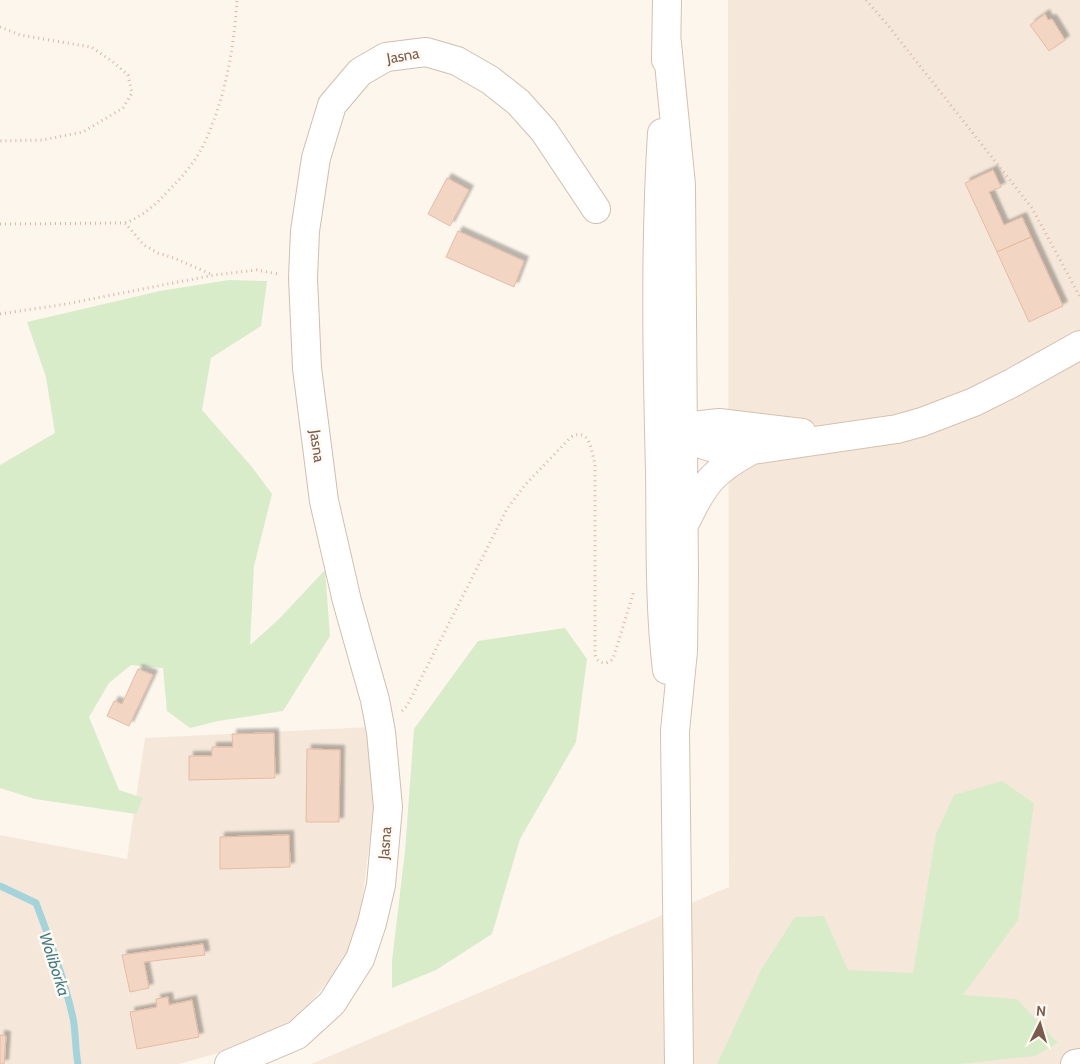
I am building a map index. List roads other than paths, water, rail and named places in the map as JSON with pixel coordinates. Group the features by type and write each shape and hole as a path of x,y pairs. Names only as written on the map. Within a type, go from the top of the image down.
{"main road":[{"path":"667,0 667,43 681,185 669,414 690,438 705,445 737,451 898,429 946,414 1012,383 1080,345"},
{"name":"Jasna","path":"229,1064 297,1034 332,1003 360,959 372,922 382,875 388,807 381,732 324,501 307,368 303,278 306,231 316,158 332,105 360,72 386,57 426,52 457,61 490,80 518,102 544,131 596,209"},
{"path":"670,393 702,416 719,423"},
{"path":"670,393 660,473 660,554 665,650 675,731 679,1064"},
{"path":"660,473 671,447 683,432 693,426 719,423 841,436"},
{"path":"675,731 683,651 683,432"},
{"path":"684,525 697,498 708,482 733,460 752,450"},
{"path":"1075,1064 1080,1063"}],"waterway":[{"name":"Woliborka","path":"0,886 36,903 69,1003 74,1024 78,1064"}]}
